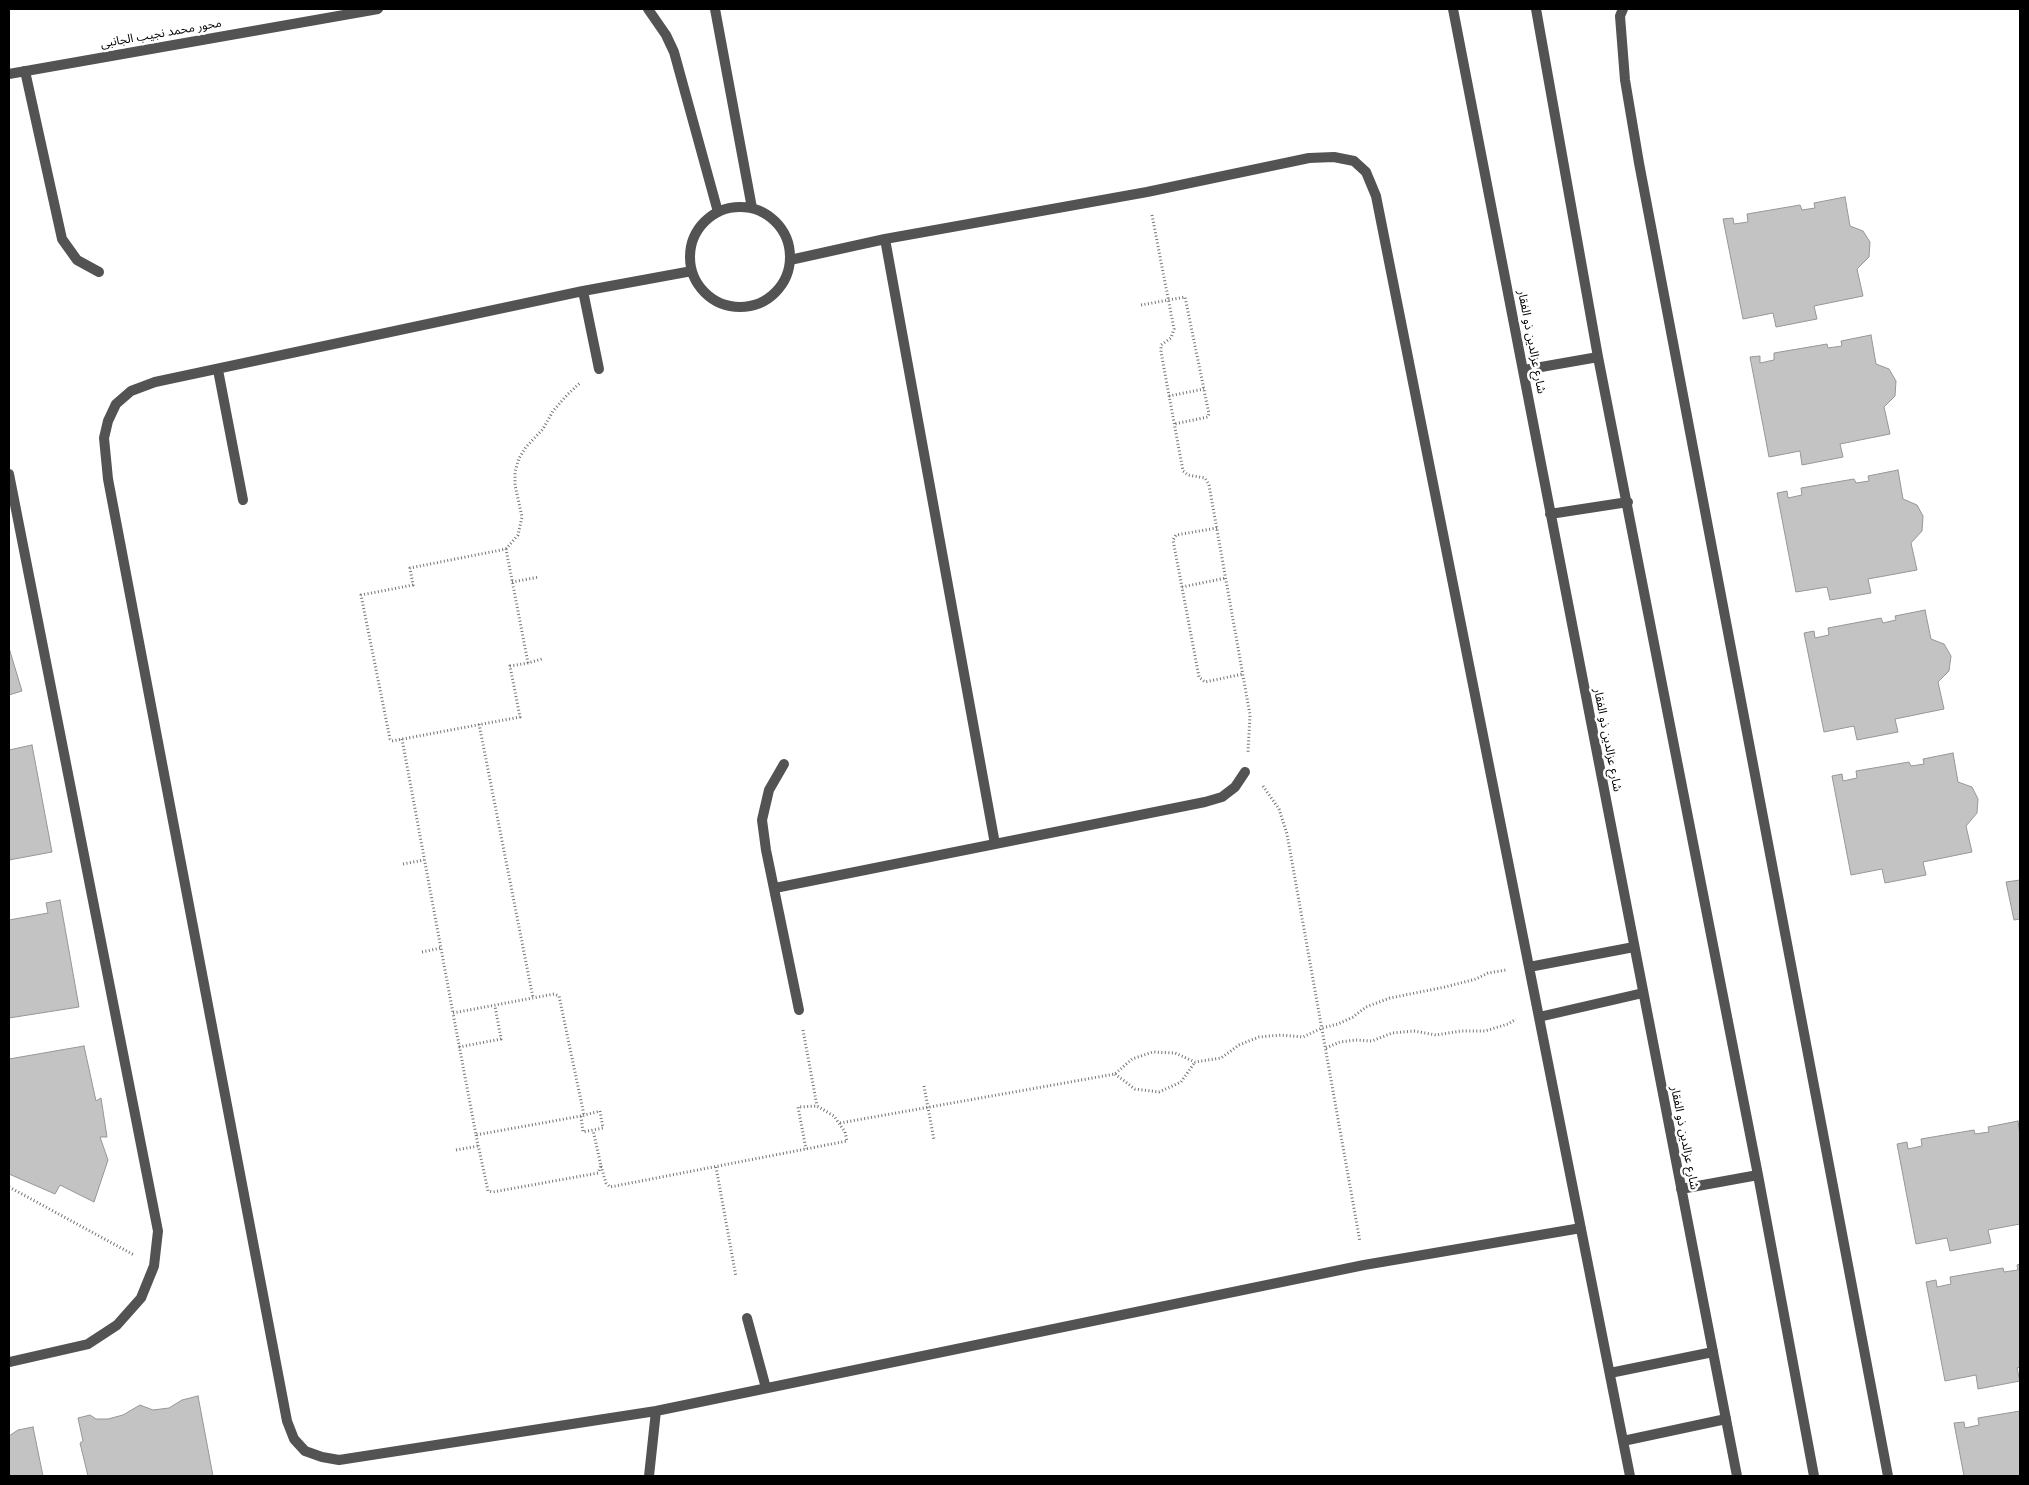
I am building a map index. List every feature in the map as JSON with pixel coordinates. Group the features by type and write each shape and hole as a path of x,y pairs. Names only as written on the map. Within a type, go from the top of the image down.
{"street":[{"name":"محور محمد نجيب الجانبى","path":"9,74 378,9"},
{"path":"648,9 666,35 674,52 718,212"},
{"path":"715,9 752,208"},
{"name":"شارع عزالدين ذو الفقار","path":"1453,9 1737,1476"},
{"path":"1536,9 1598,357 1628,502 1758,1175 1814,1476"},
{"path":"1623,9 1620,16 1625,80 1641,172 1888,1476"},
{"path":"25,71 62,239 77,260 99,272"},
{"path":"790,260 884,239 1147,192 1308,158 1334,157 1354,161 1366,172 1376,196 1630,1476"},
{"path":"734,207 752,208 768,215 780,227 788,242 790,260 786,277 776,292 763,302 746,307 728,306 712,299 700,287 692,271 690,254 694,237 704,222 718,212 734,207"},
{"path":"884,239 995,844"},
{"path":"692,271 583,291 155,382 131,391 116,404 108,420 104,438 108,479 287,1421 294,1439 305,1451 339,1460 656,1411 1364,1265 1581,1228"},
{"path":"583,291 599,369"},
{"path":"1524,370 1598,357"},
{"path":"218,370 243,500"},
{"path":"9,474 158,1231 154,1266 141,1298 117,1325 88,1344 9,1362"},
{"path":"1550,514 1628,502"},
{"path":"784,764 768,790 762,820 766,850 799,1010"},
{"path":"775,888 1213,800 1222,797 1236,787 1245,772"},
{"path":"1529,967 1634,947"},
{"path":"1539,1016 1643,993"},
{"path":"1681,1189 1758,1175"},
{"path":"747,1318 766,1388"},
{"path":"1610,1373 1713,1352"},
{"path":"649,1476 656,1411"},
{"path":"1623,1441 1726,1419"}],"path":[{"path":"1147,192 1174,332 1171,338 1161,345 1161,352 1183,471 1188,475 1201,476 1207,481 1217,528 1250,715 1245,772 1265,788 1279,809 1288,834 1364,1265"},
{"path":"1141,305 1185,297 1209,416 1174,424"},
{"path":"542,659 510,666 520,717 394,741 390,739 361,595 413,585 410,568 506,550 518,535 522,517 515,485 515,472 519,458 526,447 543,429 566,395 599,369"},
{"path":"1169,396 1204,389"},
{"path":"1217,528 1174,537 1182,587 1199,677 1205,682 1243,674"},
{"path":"506,550 528,663"},
{"path":"512,582 539,577"},
{"path":"1182,587 1226,578"},
{"path":"479,724 533,998"},
{"path":"402,740 459,1047 488,1191 493,1192 596,1174 601,1166"},
{"path":"403,864 424,860"},
{"path":"422,952 441,948"},
{"path":"840,1123 1115,1074 1132,1059 1153,1052 1175,1053 1195,1062 1221,1058 1239,1045 1259,1037 1281,1034 1303,1037 1322,1028 1338,1024 1353,1017 1366,1007 1390,998 1446,987 1476,979 1488,973 1508,971"},
{"path":"453,1014 554,994 559,996 583,1115 583,1132 603,1128 600,1112 583,1115 476,1135"},
{"path":"459,1047 501,1039 495,1006"},
{"path":"799,1010 817,1106"},
{"path":"1326,1048 1340,1042 1372,1041 1392,1033 1414,1031 1436,1035 1461,1031 1485,1031 1508,1024 1520,1016"},
{"path":"1115,1074 1135,1089 1159,1092 1181,1082 1195,1062"},
{"path":"924,1086 934,1140"},
{"path":"594,1130 601,1166 606,1183 610,1187 716,1166 806,1149 847,1141 840,1123 834,1116 817,1106 798,1107 806,1149"},
{"path":"456,1150 478,1146"},
{"path":"716,1166 736,1277"},
{"path":"9,1187 154,1266"}],"building":[{"path":"1845,197 1850,226 1863,231 1870,242 1869,257 1857,269 1863,296 1814,306 1817,319 1776,327 1773,313 1743,319 1723,219 1733,218 1734,224 1748,222 1747,214 1800,205 1802,210 1815,208 1814,203"},
{"path":"1871,335 1876,364 1889,369 1896,381 1895,396 1884,407 1890,434 1840,444 1843,457 1802,465 1800,451 1769,457 1750,357 1760,356 1760,363 1774,360 1774,353 1827,344 1828,348 1842,346 1841,341"},
{"path":"1898,470 1903,499 1917,505 1923,516 1922,531 1911,543 1917,570 1868,579 1871,593 1830,600 1827,587 1796,592 1777,493 1787,491 1788,498 1802,495 1801,488 1854,479 1856,483 1869,481 1868,476"},
{"path":"1925,610 1931,639 1944,644 1951,656 1949,671 1938,682 1944,709 1895,719 1898,732 1857,740 1854,726 1824,732 1804,633 1814,631 1815,638 1829,635 1828,628 1881,618 1883,623 1896,620 1895,616"},
{"path":"9,648 22,691 9,695"},
{"path":"32,745 52,852 9,860 9,750"},
{"path":"1953,753 1958,782 1972,787 1978,799 1977,813 1966,826 1972,852 1923,862 1926,875 1885,883 1882,869 1851,875 1832,776 1842,774 1843,781 1857,778 1856,771 1909,762 1911,766 1924,764 1923,759"},
{"path":"2020,880 2020,919 2014,920 2006,882"},
{"path":"60,900 79,1007 9,1018 9,920 48,913 46,903"},
{"path":"84,1046 96,1101 101,1098 107,1137 100,1137 108,1160 94,1202 60,1185 55,1194 9,1174 9,1059"},
{"path":"2018,1121 2020,1135 2020,1224 1988,1230 1991,1243 1950,1251 1947,1238 1916,1244 1897,1144 1907,1142 1908,1149 1922,1146 1921,1139 1974,1130 1975,1134 1989,1132 1988,1127"},
{"path":"2020,1264 2020,1367 2017,1368 2020,1381 1978,1389 1976,1375 1945,1381 1926,1282 1936,1280 1937,1287 1951,1284 1950,1277 2003,1268 2004,1272 2018,1270 2017,1265"},
{"path":"198,1396 213,1476 88,1476 80,1443 83,1441 78,1418 90,1415 96,1419 108,1419 123,1415 140,1405 153,1410 169,1408 182,1400"},
{"path":"2020,1411 2020,1476 1964,1476 1954,1423 1964,1422 1965,1428 1979,1425 1978,1418"},
{"path":"33,1427 43,1476 9,1476 9,1436 18,1430"}]}
